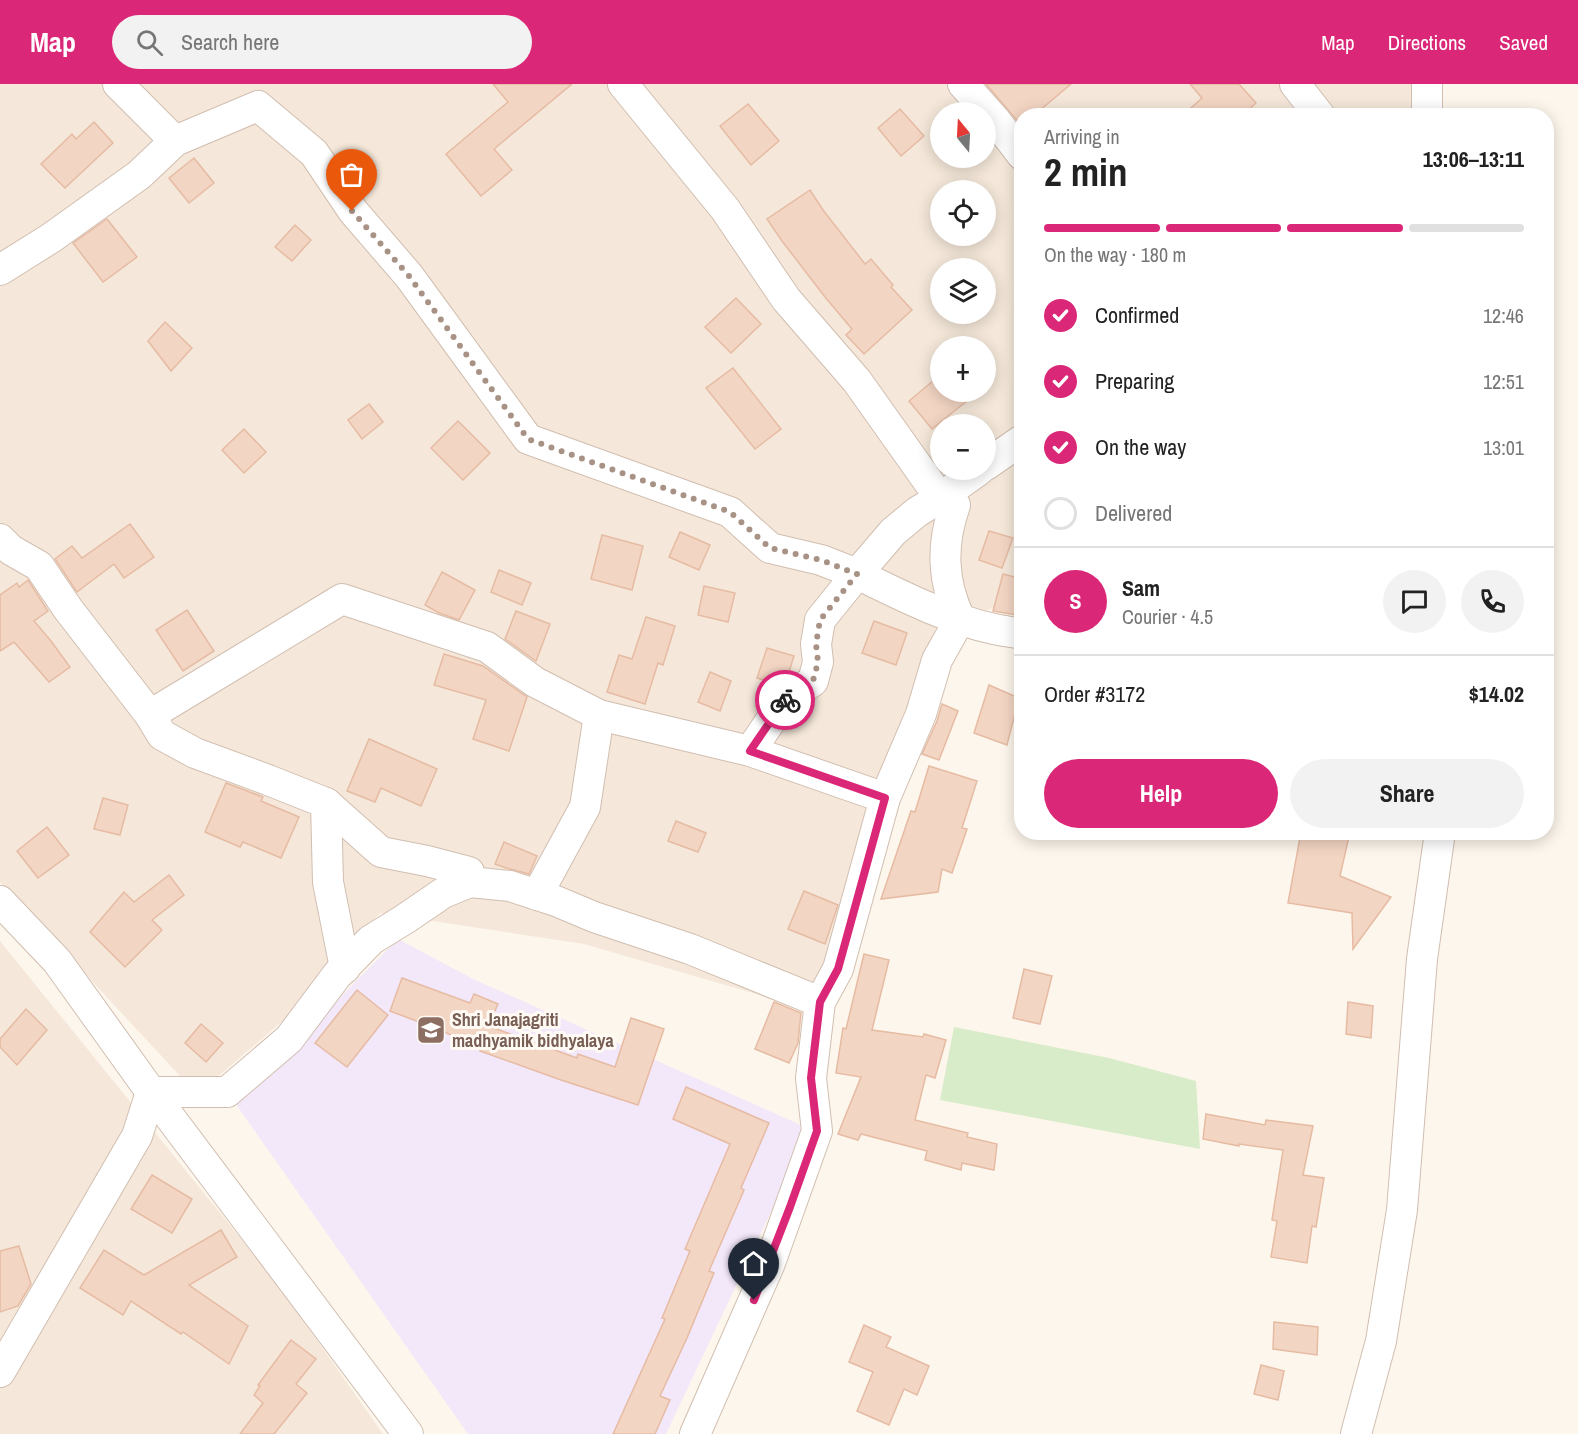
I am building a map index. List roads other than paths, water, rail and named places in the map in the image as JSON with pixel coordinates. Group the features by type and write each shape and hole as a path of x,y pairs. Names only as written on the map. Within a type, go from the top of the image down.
{"street":[{"path":"118,84 175,141"},
{"path":"623,84 725,209 786,299 857,381 940,498 955,505 949,521 944,551 951,600 960,619"},
{"path":"963,84 1014,145"},
{"path":"1295,84 1314,108"},
{"path":"1427,84 1427,108"},
{"path":"0,270 51,238 139,175 175,141 251,95 315,153 352,211 409,276 528,439 730,512 770,548 821,560 960,619 1014,633"},
{"path":"996,458 1014,446"},
{"path":"750,751 785,700 813,681 818,662 816,644 820,620 893,532 916,512 965,480"},
{"path":"4,549 39,566 68,609 150,715 162,735 195,753 326,803 381,852 469,872 470,882"},
{"path":"150,715 342,599 487,647 535,682 599,715 750,751 885,798"},
{"path":"695,1434 766,1272 817,1131 811,1078 820,1002 838,969 885,798 921,714 937,660 960,619"},
{"path":"537,895 585,807 599,715"},
{"path":"326,803 328,882 345,968"},
{"path":"1356,1434 1381,1341 1402,1210 1422,959 1439,840"},
{"path":"152,1092 227,1092 289,1039 337,975 371,940 443,893 470,882 510,886 556,901 594,917 690,949 820,1002"},
{"path":"0,901 57,961 408,1434"},
{"path":"0,1372 137,1136 152,1092"}],"place":[{"name":"Shri Janajagriti madhyamik bidhyalaya","path":"431,1030"}]}
